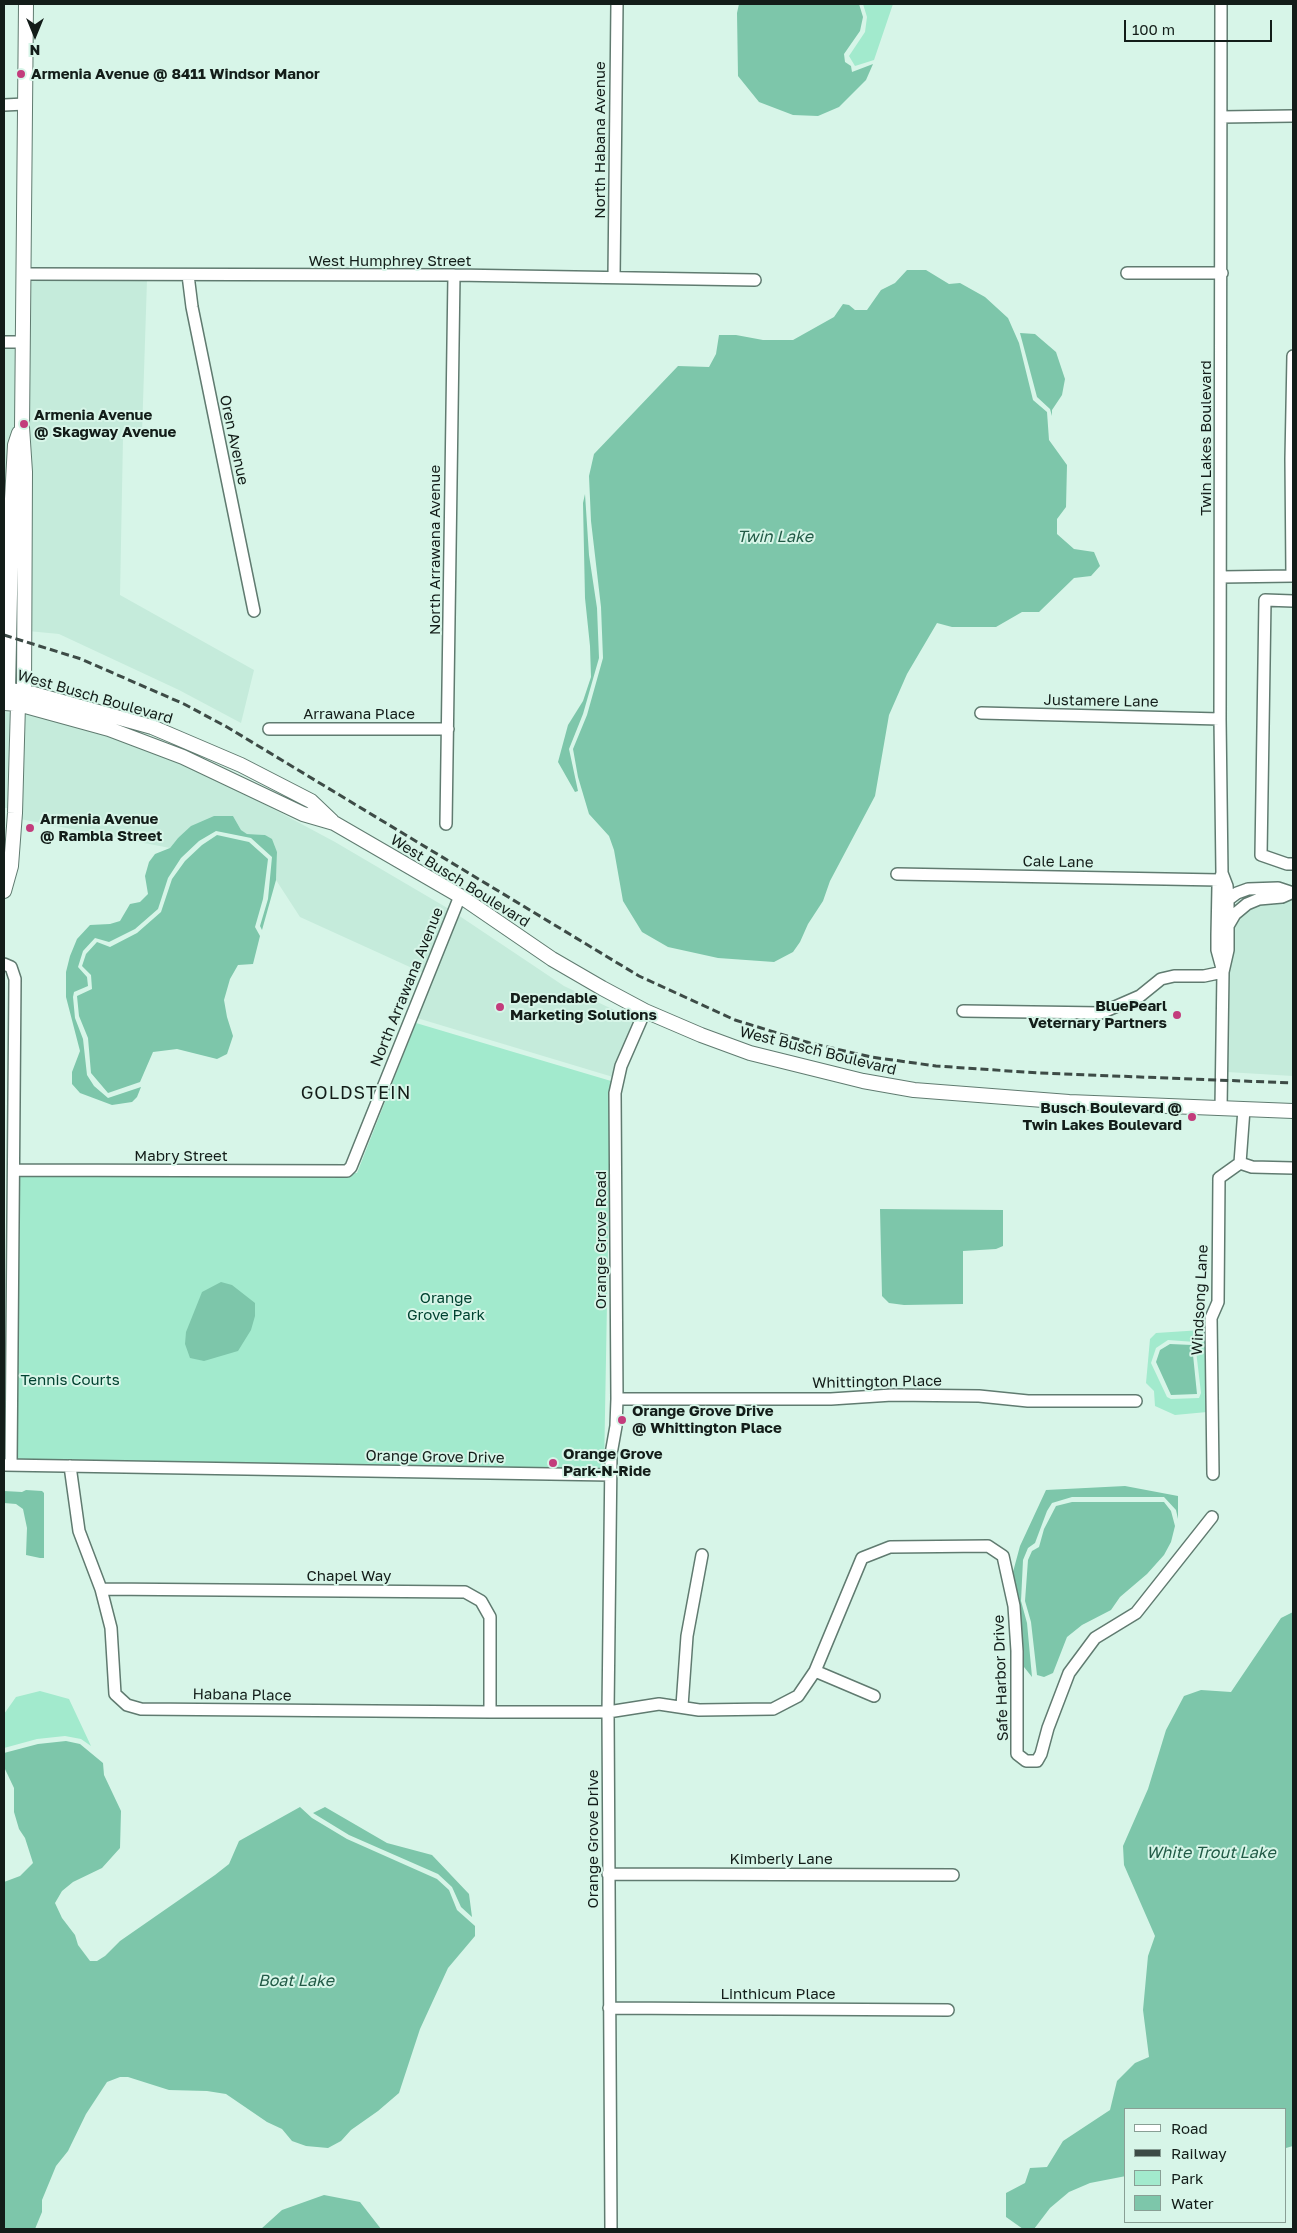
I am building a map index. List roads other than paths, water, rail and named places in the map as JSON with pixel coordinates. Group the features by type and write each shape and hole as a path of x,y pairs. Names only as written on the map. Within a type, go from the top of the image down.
{"main road":[{"path":"15,700 6,689 13,499 24,447 22,426 25,274 26,4"},
{"path":"4,891 12,866 9,814 15,700 13,499"},
{"name":"West Busch Boulevard","path":"15,700 109,728 183,757 303,814 334,823 460,896 552,958 602,988 645,1011 750,1053 863,1081 914,1090 1069,1102 1293,1111"}],"street":[{"name":"North Habana Avenue","path":"614,277 617,4"},
{"name":"Twin Lakes Boulevard","path":"1221,4 1220,877 1217,911 1217,950 1224,972"},
{"path":"4,104 25,104"},
{"path":"1221,117 1293,116"},
{"name":"West Humphrey Street","path":"25,274 454,275 755,280"},
{"path":"1127,274 1222,274"},
{"name":"Oren Avenue","path":"188,275 192,307 254,611"},
{"name":"North Arrawana Avenue","path":"446,824 454,275"},
{"path":"4,342 23,342"},
{"path":"1221,577 1293,576 1293,356"},
{"path":"1293,601 1265,600 1261,855 1287,864 1293,864"},
{"name":"Justamere Lane","path":"981,714 1220,718"},
{"name":"Arrawana Place","path":"270,728 448,729"},
{"name":"Cale Lane","path":"897,874 1220,877"},
{"name":"Twin Lakes Boulevard","path":"1220,877 1227,886 1228,898 1228,950 1224,972 1222,1108"},
{"path":"1217,911 1228,898 1237,893 1258,888 1278,888 1292,893"},
{"path":"1228,927 1235,914 1247,904 1259,899 1282,897 1292,893"},
{"name":"North Arrawana Avenue","path":"347,1171 351,1167 460,896"},
{"name":"Orange Grove Drive","path":"4,964 11,967 15,979 9,1024 14,1170 9,1187 8,1466 610,1475 608,2008 611,2229"},
{"path":"964,1011 1101,1013 1140,996 1161,979 1174,976 1204,976 1224,972"},
{"name":"Orange Grove Road","path":"610,1475 617,1399 615,1093 621,1066 645,1011"},
{"path":"1244,1109 1240,1163 1252,1167 1293,1168"},
{"name":"Windsong Lane","path":"1213,1474 1211,1318 1218,1302 1218,1178 1240,1163"},
{"name":"Mabry Street","path":"14,1170 347,1171"},
{"name":"Whittington Place","path":"617,1399 831,1399 892,1395 979,1396 1028,1401 1136,1401"},
{"name":"Habana Place","path":"70,1466 79,1531 101,1590 111,1628 115,1694 127,1705 141,1709 608,1712"},
{"name":"Safe Harbor Drive","path":"608,1712 659,1704 699,1710 773,1709 798,1696 815,1671 862,1558 890,1547 988,1546 1003,1556 1014,1606 1017,1651 1018,1754 1026,1761 1037,1761 1069,1673 1095,1638 1136,1613 1212,1517"},
{"path":"682,1706 686,1636 702,1555"},
{"name":"Chapel Way","path":"101,1590 465,1592 481,1601 490,1617 490,1712"},
{"path":"815,1671 874,1696"},
{"name":"Kimberly Lane","path":"608,1874 954,1875"},
{"name":"Linthicum Place","path":"608,2008 948,2010"}],"water":[{"path":"739,4 859,4 863,17 860,31 844,54 845,62 851,66 852,72 873,64 866,80 839,107 818,116 793,115 759,102 738,76 737,13"},
{"name":"Twin Lake","path":"907,270 926,270 949,284 960,283 985,297 1008,318 1019,343 1033,400 1047,412 1049,440 1067,465 1066,507 1057,519 1057,534 1074,549 1094,552 1100,566 1091,576 1074,578 1039,612 1022,612 996,627 952,627 937,623 907,674 889,715 875,796 830,881 823,901 793,952 774,962 718,958 668,947 642,932 623,901 614,850 609,836 589,814 578,777 573,749 587,715 603,658 601,607 591,521 589,476 594,454 678,366 709,367 716,354 719,335 736,335 763,340 793,340 834,317 843,304 849,305 855,310 867,310 881,290 895,283"},
{"path":"1020,333 1035,334 1056,352 1065,379 1062,395 1052,410 1052,416 1050,409 1037,397"},
{"path":"585,494 589,555 597,608 599,658 583,714 569,749 578,791 575,792 558,762 568,725 583,701 591,677 585,598 583,503"},
{"path":"214,816 233,816 241,830 247,834 265,835 272,839 277,852 276,880 262,930 260,926 268,899 272,857 251,838 216,831 199,841 181,858 168,878 158,909 135,929 109,942 95,938 83,951 78,967 87,977 88,986 74,992 73,997 75,1018 83,1039 87,1075 94,1086 108,1098 141,1087 137,1097 132,1102 112,1105 80,1093 72,1084 72,1072 80,1051 66,997 66,972 77,939 90,925 110,924 120,921 130,904 140,902 148,894 145,876 149,862 155,854 170,848 191,826"},
{"path":"217,835 249,842 268,859 263,899 255,927 260,936 253,964 238,965 230,979 224,1000 233,1036 227,1054 217,1059 177,1049 153,1052 140,1082 108,1093 91,1073 88,1038 79,1016 77,996 92,989 91,975 82,966 86,954 97,942 110,947 137,933 161,912 172,879 185,861 202,845"},
{"path":"880,1209 1003,1210 1003,1246 996,1249 963,1251 963,1304 904,1305 889,1303 882,1296"},
{"path":"221,1282 232,1285 255,1303 255,1316 251,1330 238,1351 204,1361 190,1358 185,1344 186,1332 202,1292"},
{"path":"1170,1344 1192,1345 1197,1394 1171,1395 1156,1362 1160,1350"},
{"path":"1125,1486 1178,1496 1178,1519 1176,1510 1164,1497 1072,1497 1052,1503 1035,1543 1028,1548 1023,1560 1021,1601 1027,1623 1032,1677 1024,1667 1019,1643 1013,1572 1020,1546 1046,1490"},
{"path":"26,1490 42,1491 44,1493 44,1558 26,1555 27,1528 23,1509 16,1504 4,1503 4,1491 22,1492"},
{"path":"1072,1502 1164,1502 1171,1511 1175,1526 1171,1542 1164,1555 1147,1574 1120,1597 1111,1610 1082,1625 1067,1637 1053,1673 1044,1677 1037,1675 1031,1622 1025,1601 1028,1560 1032,1551 1039,1547 1044,1529 1056,1506"},
{"name":"White Trout Lake","path":"1293,1612 1293,2146 1287,2148 1287,2108 1124,2108 1124,2176 1090,2183 1069,2192 1050,2208 1034,2229 1023,2229 1006,2217 1006,2193 1025,2183 1030,2168 1047,2167 1063,2141 1110,2110 1117,2081 1135,2063 1149,2057 1143,2010 1148,1956 1155,1936 1124,1865 1123,1846 1148,1789 1166,1730 1184,1696 1201,1690 1231,1692 1281,1618"},
{"name":"Boat Lake","path":"66,1741 80,1744 103,1763 104,1775 121,1811 120,1848 102,1868 73,1882 62,1891 55,1903 62,1918 75,1935 78,1945 90,1961 97,1961 105,1956 120,1941 229,1864 239,1841 300,1807 312,1818 347,1839 437,1879 449,1890 457,1910 475,1926 475,1936 448,1968 420,2029 399,2093 351,2130 341,2141 328,2148 306,2146 292,2141 282,2129 267,2122 226,2094 207,2091 169,2090 128,2077 120,2077 107,2082 86,2114 68,2151 56,2166 42,2200 42,2212 35,2229 4,2229 4,1882 20,1876 33,1863 14,1812 14,1788 4,1767 4,1753 38,1744"},
{"path":"325,1807 387,1843 432,1855 469,1894 472,1917 461,1907 452,1887 438,1874 349,1835 313,1813"},
{"path":"324,2195 360,2202 381,2229 261,2229 282,2210"}],"railway":[{"path":"4,635 81,659 184,704 227,727 639,976 735,1020 810,1043 871,1057 936,1066 1039,1073 1293,1083"}],"place":[{"name":"Armenia Avenue @ 8411 Windsor Manor","path":"21,74"},
{"name":"Armenia Avenue @ Skagway Avenue","path":"24,424"},
{"name":"Armenia Avenue @ Rambla Street","path":"30,828"},
{"name":"Dependable Marketing Solutions","path":"500,1007"},
{"name":"BluePearl Veternary Partners","path":"1177,1015"},
{"name":"Busch Boulevard @ Twin Lakes Boulevard","path":"1192,1117"},
{"name":"Orange Grove Drive @ Whittington Place","path":"622,1420"},
{"name":"Orange Grove Park-N-Ride","path":"553,1463"}],"district":[{"name":"GOLDSTEIN","path":"356,1093"}],"park label":[{"name":"Orange Grove Park","path":"446,1306"},
{"name":"Tennis Courts","path":"70,1380"}]}
